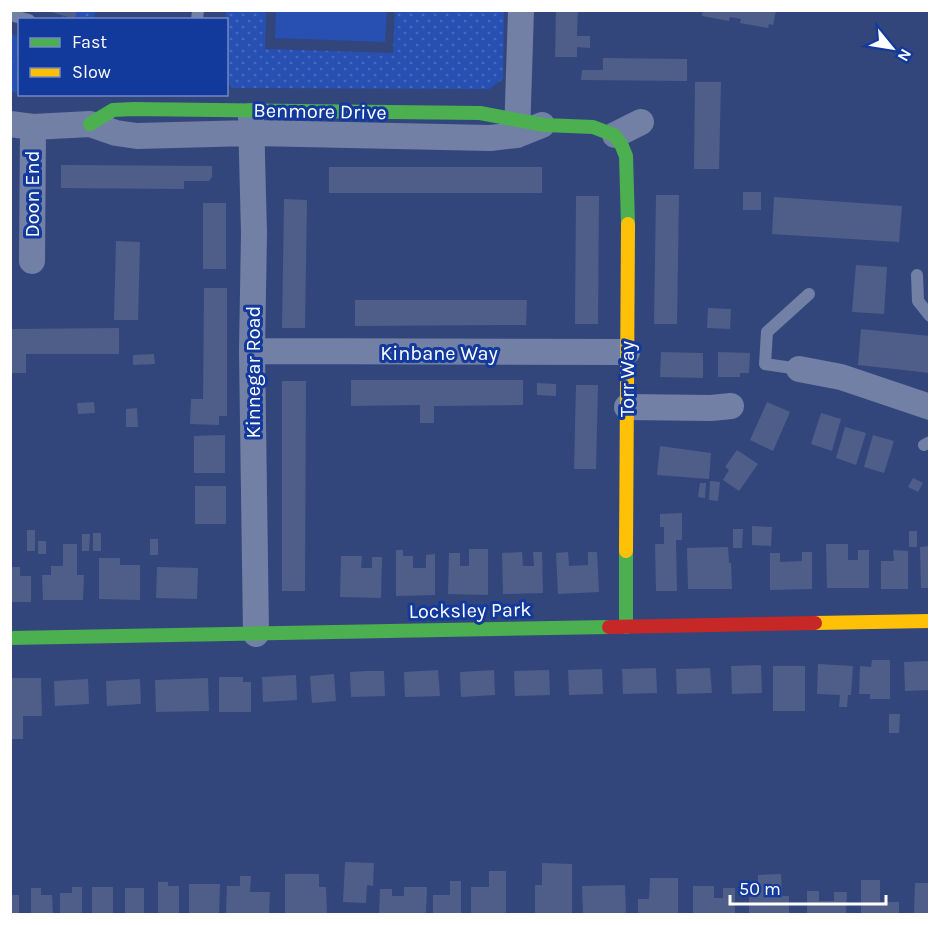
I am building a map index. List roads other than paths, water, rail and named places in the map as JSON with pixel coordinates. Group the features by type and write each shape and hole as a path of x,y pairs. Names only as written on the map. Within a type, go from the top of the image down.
{"street":[{"path":"521,10 517,126 602,128 615,135 641,122"},
{"name":"Benmore Drive","path":"90,124 113,110 194,101 251,122"},
{"name":"Benmore Drive","path":"22,125 90,124 116,133 137,136 251,122 490,138 517,126"},
{"name":"Kinnegar Road","path":"251,122 254,234 252,351 256,634"},
{"name":"Doon End","path":"22,125 32,261"},
{"name":"Torr Way","path":"615,135 626,154 628,179 626,627"},
{"name":"Kinbane Way","path":"252,351 627,352"},
{"path":"799,369 841,377 930,407"},
{"path":"627,407 717,414"},
{"name":"Locksley Park","path":"10,638 930,621"}],"lane":[{"path":"917,275 918,301 930,316"},
{"path":"799,369 765,363 767,332 808,294"}]}
